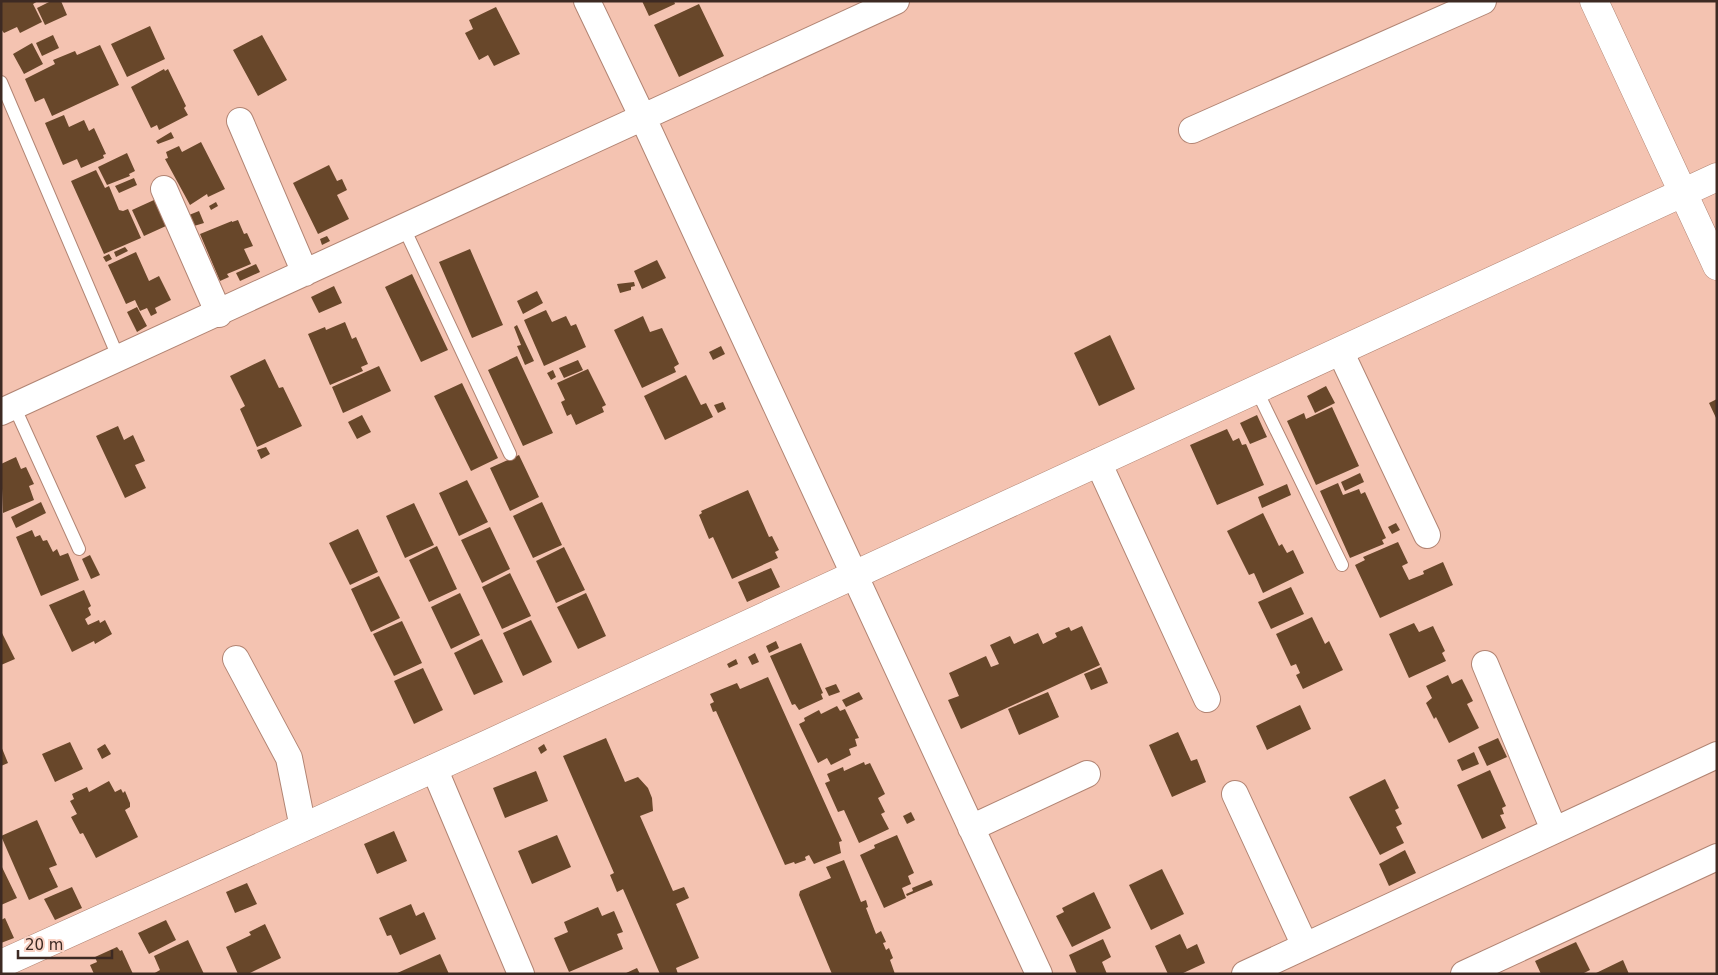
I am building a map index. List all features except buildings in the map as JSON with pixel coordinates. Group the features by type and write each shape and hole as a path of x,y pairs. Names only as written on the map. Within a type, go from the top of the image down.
{"street":[{"path":"587,1 1039,974"},
{"path":"8,409 219,314 896,1"},
{"path":"1192,130 1483,1"},
{"path":"1594,1 1717,266"},
{"path":"240,121 305,273"},
{"path":"1,964 434,768 1717,177"},
{"path":"164,189 219,314"},
{"path":"1340,351 1427,535"},
{"path":"1098,462 1207,700"},
{"path":"236,659 289,758 303,828"},
{"path":"1485,664 1554,830"},
{"path":"1245,974 1717,755"},
{"path":"434,768 521,974"},
{"path":"972,828 1087,774"},
{"path":"1235,794 1305,946"},
{"path":"1464,974 1717,857"}],"lane":[{"path":"1,82 119,359"},
{"path":"404,228 510,454"},
{"path":"1256,389 1342,565"},
{"path":"8,409 79,549"}]}
